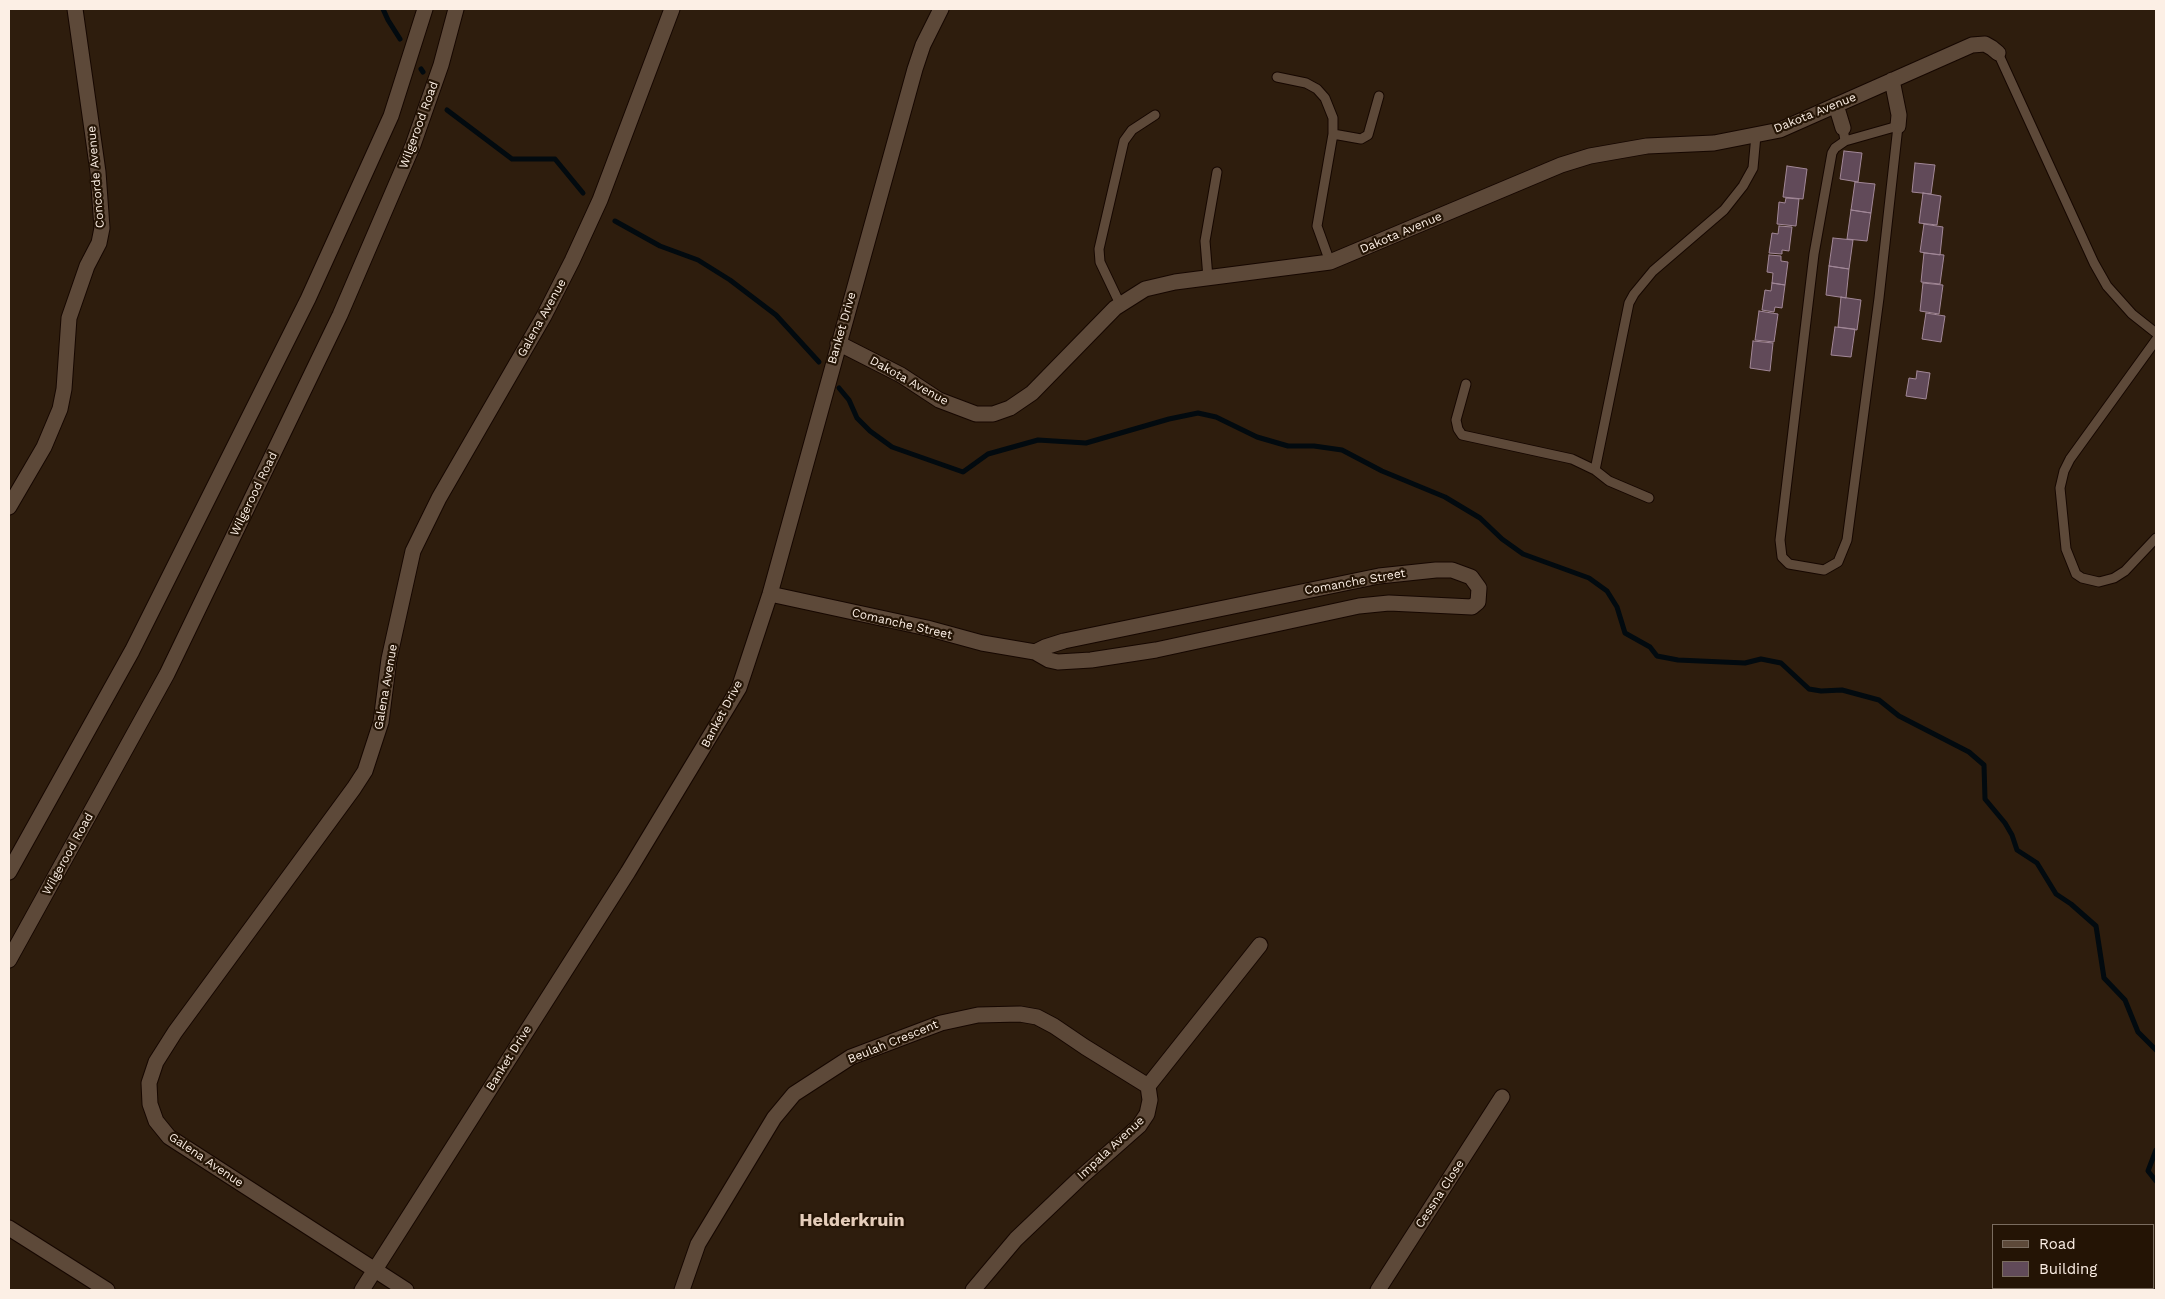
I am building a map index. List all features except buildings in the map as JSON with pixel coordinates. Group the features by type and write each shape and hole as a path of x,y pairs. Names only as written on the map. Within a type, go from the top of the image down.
{"street":[{"name":"Concorde Avenue","path":"9,507 44,447 60,410 64,389 69,318 102,228 98,172 75,9"},
{"path":"9,872 132,651 308,299 391,116 425,9"},
{"name":"Wilgerood Road","path":"9,960 167,674 340,315 413,145 441,65 456,9"},
{"name":"Galena Avenue","path":"406,1290 169,1137 156,1121 150,1104 150,1083 156,1062 175,1032 365,771 381,722 389,659 413,551 439,498 544,316 572,261 600,200 672,9"},
{"name":"Banket Drive","path":"362,1290 633,864 739,688 770,594 838,342 915,69 923,45 941,9"},
{"name":"Dakota Avenue","path":"838,342 901,375 939,400 976,414 994,414 1010,408 1032,393 1120,304 1159,284 1330,262 1560,166 1590,156 1647,146 1714,143 1780,130 1972,45 1985,44 1998,53"},
{"path":"1892,80 1899,115 1898,126"},
{"path":"1836,105 1844,134"},
{"name":"Comanche Street","path":"770,594 927,628 982,643 1035,652 1049,660 1058,662 1091,660 1156,650 1359,606 1390,603 1472,607 1478,602 1479,588 1471,577 1452,570 1379,576 1045,646 1035,652"},
{"path":"1148,1086 1260,945"},
{"name":"Beulah Crescent","path":"682,1290 698,1244 774,1118 794,1094 851,1057 940,1023 978,1015 1020,1014 1037,1017 1054,1026 1085,1048 1148,1086"},
{"name":"Impala Avenue","path":"974,1290 1016,1239 1079,1179 1139,1126 1147,1114 1150,1100 1148,1086"},
{"name":"Cessna Close","path":"1378,1290 1502,1098"},
{"path":"9,1228 107,1290"}],"lane":[{"path":"1998,53 2103,278 2126,308 2156,333"},
{"path":"1277,77 1306,83 1318,89 1330,108 1333,118 1333,134 1317,226 1330,262"},
{"path":"1333,134 1361,139 1368,135 1379,96"},
{"path":"1120,304 1100,262 1100,249 1124,141 1132,130 1155,114"},
{"path":"1898,126 1880,298 1847,540 1838,562 1824,570 1789,564 1782,557 1780,540 1814,254 1832,153 1844,134 1898,126"},
{"path":"1596,470 1629,303 1653,271 1724,210 1743,186 1753,168 1756,135"},
{"path":"1208,278 1205,241 1216,172"},
{"path":"2156,340 2070,459 2064,471 2060,488 2069,563 2076,574 2082,578 2099,582 2114,578 2125,571 2156,538"},
{"path":"1466,384 1456,420 1462,435 1572,459 1596,470 1609,481 1649,498"}],"waterway":[{"path":"383,9 400,39"},
{"path":"447,110 512,159 555,159 583,193"},
{"path":"615,221 660,246 698,260 730,280 776,315 819,362"},
{"path":"839,388 849,400 857,418 870,431 892,447 963,472 988,454 1038,440 1086,443 1169,419 1198,413 1216,417 1257,437 1288,446 1314,446 1342,450 1382,471 1445,497 1480,518 1502,539 1523,554 1589,578 1607,591 1617,607 1625,633 1650,647 1657,656 1678,660 1745,663 1761,659 1781,663 1809,689 1821,691 1842,690 1879,700 1899,716 1969,752 1984,765 1985,799 2005,823 2012,835 2017,850 2037,863 2056,894 2071,904 2096,926 2104,978 2125,1000 2138,1032 2156,1050"},
{"path":"2156,1150 2148,1171 2156,1181"}],"district":[{"name":"Helderkruin","path":"852,1221"}]}
